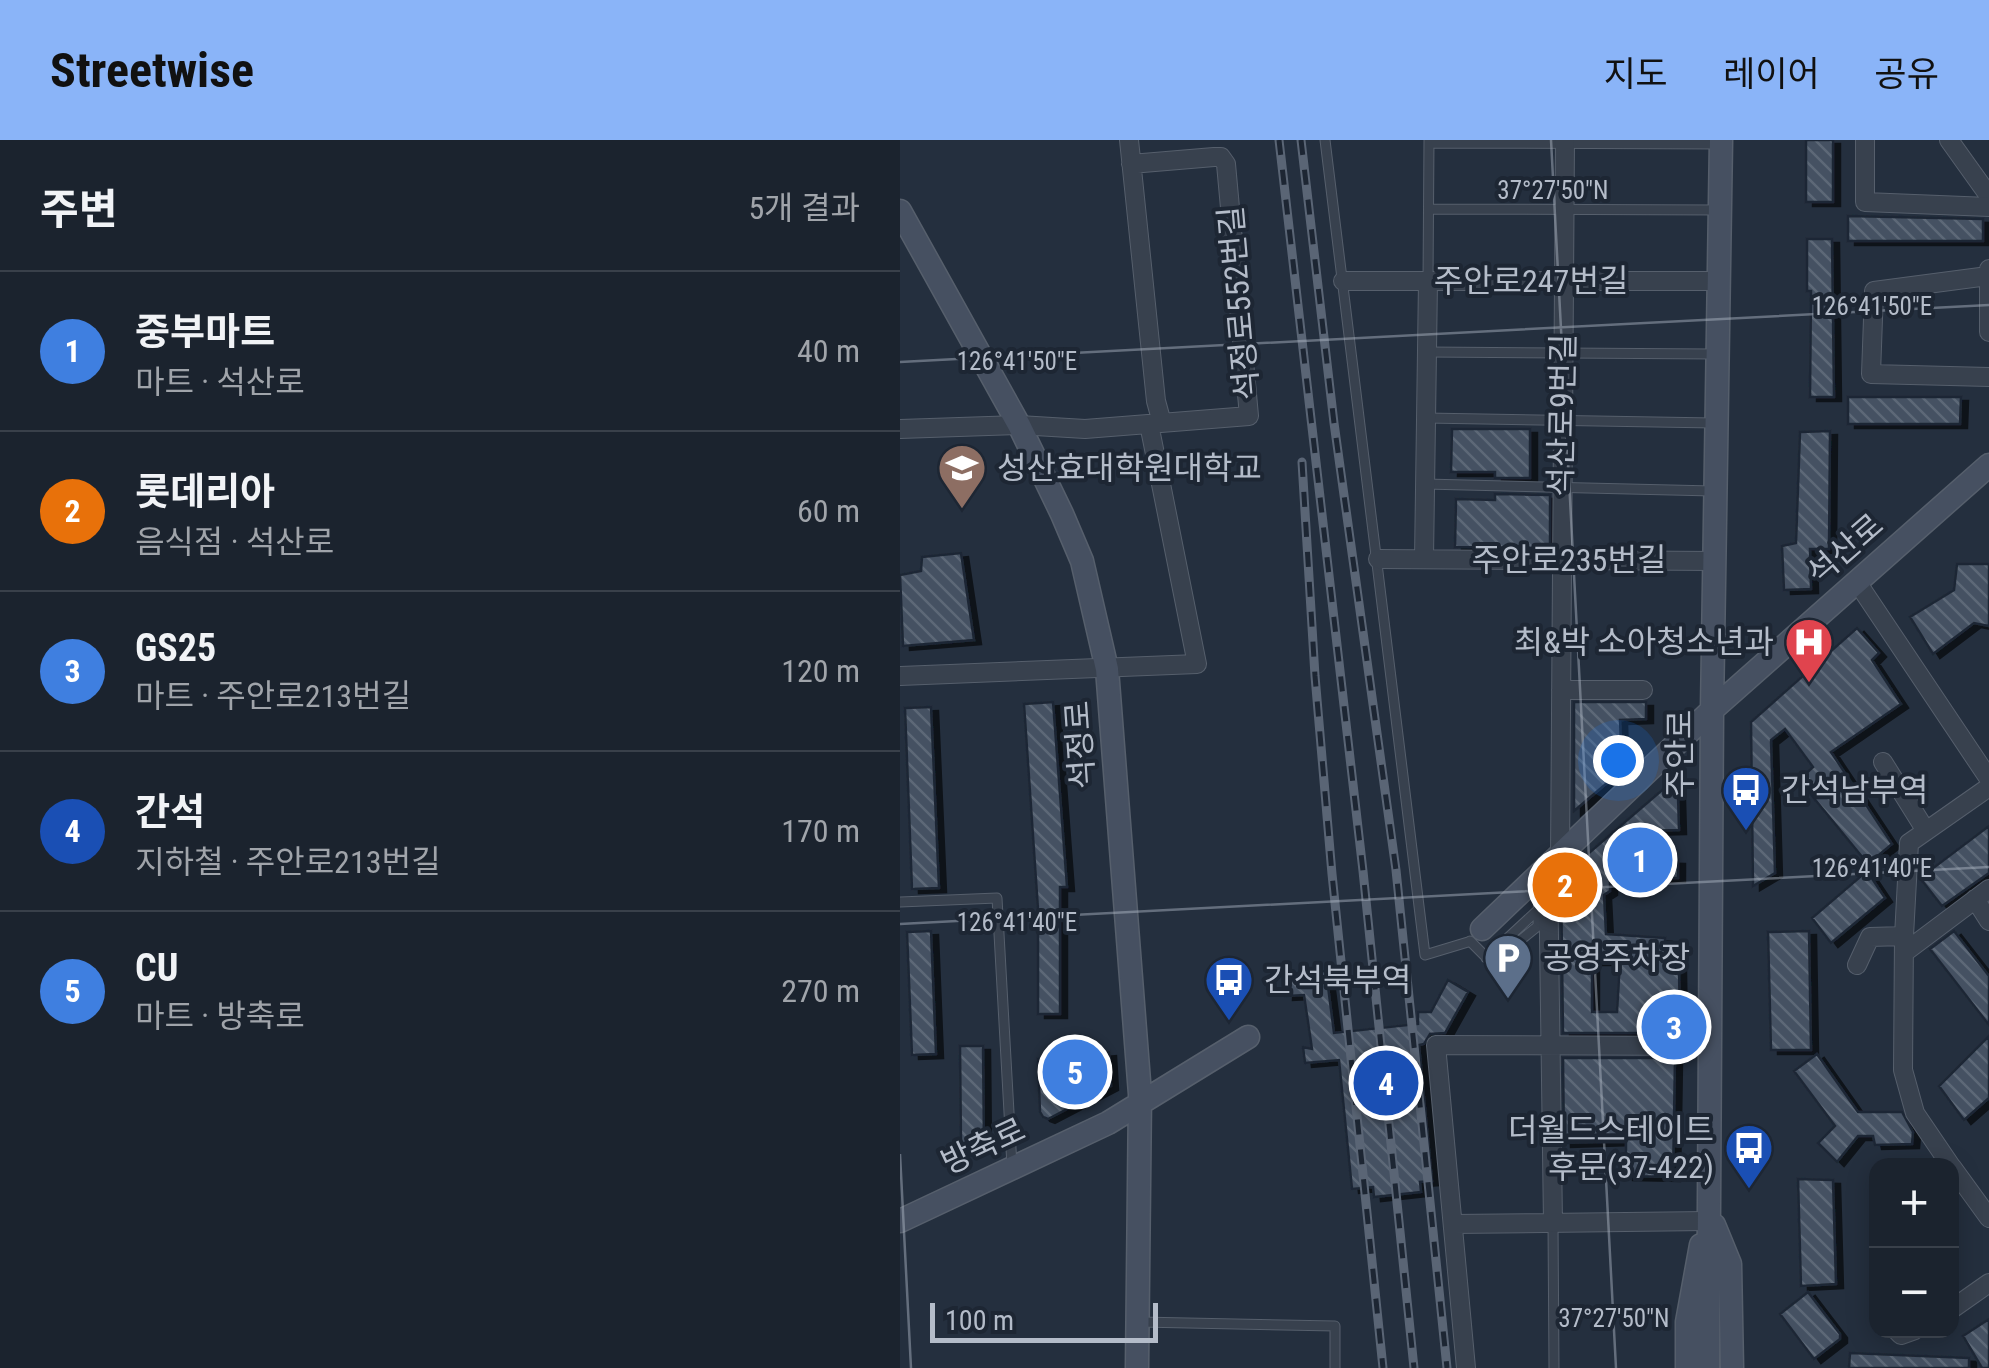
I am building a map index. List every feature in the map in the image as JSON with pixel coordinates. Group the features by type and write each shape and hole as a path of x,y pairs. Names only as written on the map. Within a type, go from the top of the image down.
{"main road":[{"name":"주안로","path":"1708,1368 1721,142"},
{"name":"석정로","path":"900,211 1020,425 1082,561 1107,669 1140,1105 1137,1368"},
{"name":"석산로","path":"1476,935 1712,710 1989,466"},
{"name":"방축로","path":"900,1221 1140,1105 1248,1037"},
{"path":"1687,1368 1687,1322 1694,1270 1708,1217"},
{"path":"1708,1217 1730,1264 1732,1368"}],"street":[{"path":"900,676 1197,664 1156,424 1129,140"},
{"path":"1866,140 1865,202 1989,207"},
{"path":"1949,140 1989,196"},
{"name":"석산로9번길","path":"1554,1222 1549,866 1561,690 1565,142"},
{"name":"석정로552번길","path":"900,428 1020,425 1085,429 1250,416 1226,164 1214,157 1131,164"},
{"path":"1989,332 1989,273 1874,292 1870,374 1989,377"},
{"name":"주안로247번길","path":"1343,281 1719,281"},
{"name":"주안로235번길","path":"1424,559 1428,281"},
{"name":"주안로235번길","path":"1378,559 1714,561"},
{"path":"1857,582 1989,783 1909,843 1903,1070 1915,1114 1945,1158"},
{"path":"1561,690 1643,690"},
{"path":"1882,762 1926,831"},
{"path":"1858,965 1870,937 1904,944 1982,894 1989,921"},
{"path":"1466,1368 1436,1045 1710,1046"},
{"path":"1959,1172 1969,1179 1989,1218"},
{"path":"1453,1224 1708,1217"},
{"path":"1959,1304 1989,1283"}],"lane":[{"path":"1325,140 1425,955 1476,935 1492,963 1538,926 1538,909 1549,866"},
{"path":"1428,281 1429,142 1721,142"},
{"path":"1428,209 1720,210"},
{"path":"1427,352 1718,354"},
{"path":"1426,418 1717,423"},
{"path":"1425,484 1716,491"},
{"path":"900,902 997,898 1012,1169"},
{"path":"1554,1222 1554,1368"},
{"path":"1138,1322 1336,1326 1335,1368"}],"building":[{"path":"1806,140 1833,140 1833,202 1806,202"},
{"path":"1848,216 1983,219 1983,241 1848,241"},
{"path":"1807,239 1832,239 1834,397 1810,397 1811,291 1807,291"},
{"path":"1848,397 1961,397 1960,424 1848,424"},
{"path":"1452,429 1530,429 1530,478 1495,478 1495,472 1451,472"},
{"path":"1830,431 1829,549 1810,549 1811,589 1784,590 1782,546 1796,543 1800,432"},
{"path":"1495,494 1550,495 1550,548 1455,547 1456,499 1495,500"},
{"path":"961,553 974,640 903,646 900,575 921,571 922,557"},
{"path":"1957,564 1989,564 1989,626 1974,623 1933,654 1910,617 1954,590"},
{"path":"1857,628 1879,653 1872,660 1901,704 1831,752 1892,844 1868,864 1799,780 1813,767 1785,729 1771,740 1775,873 1753,886 1751,722"},
{"path":"1053,702 1067,887 1060,887 1060,1014 1038,1014 1038,909 1024,704"},
{"path":"1574,702 1646,702 1646,719 1620,720 1621,747 1633,761 1574,811"},
{"path":"931,707 939,888 912,889 905,708"},
{"path":"1668,785 1678,796 1679,830 1642,831 1641,859 1678,860 1678,878 1610,878 1610,891 1604,895 1606,934 1665,938 1665,968 1679,968 1680,1033 1563,1033 1561,877","holes":["1592,961 1620,961 1617,1012 1592,1012"]},
{"path":"1989,826 1989,873 1942,906 1920,878"},
{"path":"1867,871 1885,898 1831,943 1812,918"},
{"path":"931,931 936,1054 912,1055 907,932"},
{"path":"1809,931 1811,1050 1771,1050 1768,932"},
{"path":"1954,931 1989,976 1989,1025 1930,949"},
{"path":"1326,971 1334,1033 1418,1024 1418,1012 1431,1012 1448,980 1468,992 1445,1033 1430,1034 1419,1045 1432,1181 1420,1182 1421,1192 1374,1197 1373,1187 1352,1189 1339,1060 1305,1063 1303,1047 1312,1049 1304,995 1286,996 1287,974"},
{"path":"1989,1036 1989,1098 1964,1120 1939,1086"},
{"path":"960,1046 983,1046 984,1145 961,1145"},
{"path":"1109,1052 1111,1086 1048,1119 1043,1117 1038,1059"},
{"path":"1817,1054 1858,1112 1902,1112 1913,1132 1912,1144 1875,1145 1873,1136 1858,1136 1837,1162 1818,1143 1835,1126 1794,1071"},
{"path":"1563,1058 1675,1058 1673,1177 1626,1176 1626,1141 1564,1143"},
{"path":"1798,1179 1833,1180 1836,1284 1801,1286"},
{"path":"1808,1292 1840,1334 1840,1339 1814,1359 1780,1314"},
{"path":"1989,1319 1989,1368 1982,1368 1963,1336"},
{"path":"1850,1353 1969,1358 1969,1368 1849,1368"}],"railway":[{"path":"1279,140 1363,871 1414,1368"},
{"path":"1301,140 1334,423 1396,870 1447,1368"},
{"path":"1302,462 1332,874 1383,1368"}],"place":[{"name":"성산효대학원대학교","path":"962,510"},
{"name":"최&박 소아청소년과","path":"1809,684"},
{"name":"간석남부역","path":"1746,832"},
{"name":"중부마트","path":"1640,860"},
{"name":"롯데리아","path":"1565,885"},
{"name":"공영주차장","path":"1508,1000"},
{"name":"간석북부역","path":"1229,1022"},
{"name":"GS25","path":"1674,1027"},
{"name":"CU","path":"1075,1072"},
{"name":"간석","path":"1386,1083"},
{"name":"더월드스테이트 후문(37-422)","path":"1749,1190"}]}
